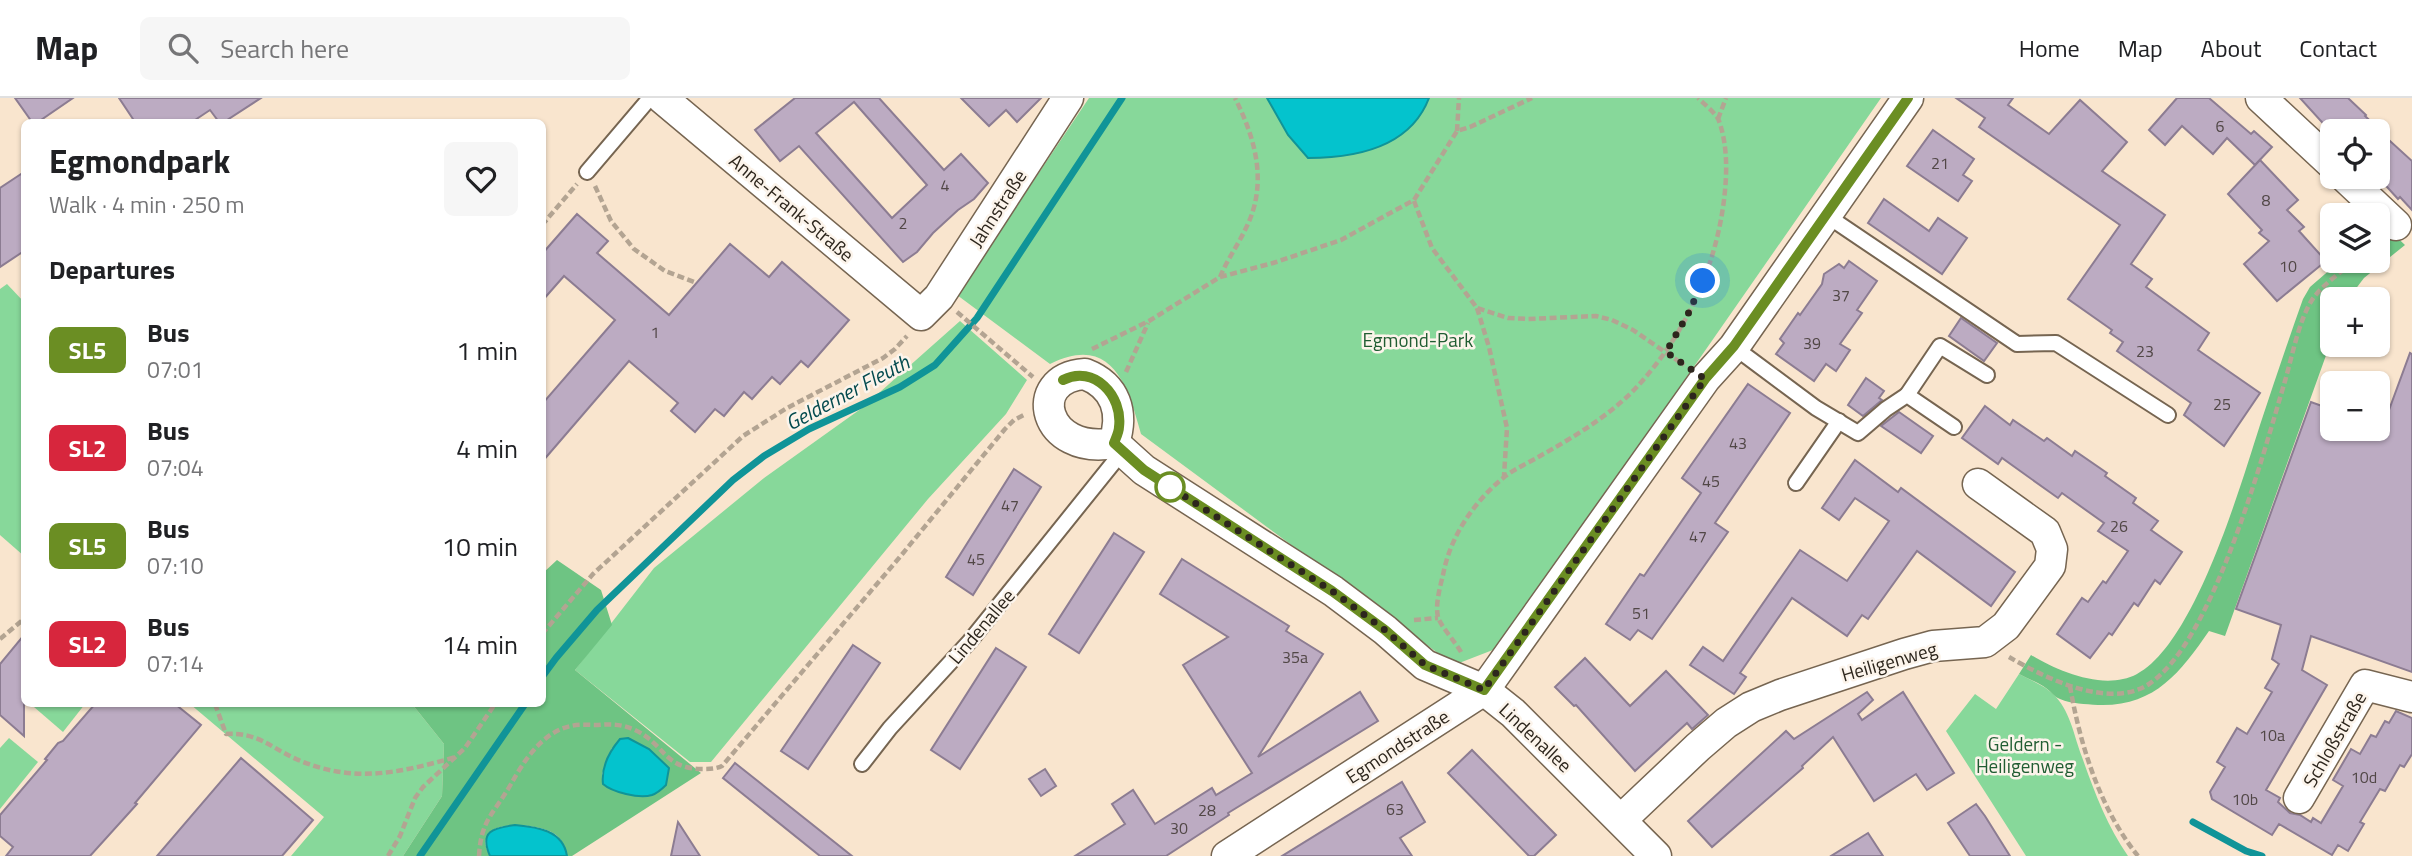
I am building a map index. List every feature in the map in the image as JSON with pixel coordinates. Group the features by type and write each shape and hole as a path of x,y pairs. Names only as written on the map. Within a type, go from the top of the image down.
{"street":[{"name":"Anne-Frank-Straße","path":"662,98 935,310"},
{"name":"Jahnstraße","path":"935,310 939,297 1068,98"},
{"name":"Egmondstraße","path":"1227,856 1484,690 1705,379 1734,346 1908,98"},
{"path":"2261,98 2320,154"},
{"path":"2358,189 2396,225"},
{"path":"1085,374 1106,387 1118,412 1118,448 1088,444 1072,439 1057,429 1049,416 1058,390 1085,374"},
{"name":"Lindenallee","path":"1118,448 1144,470 1332,591 1385,630 1425,665 1484,690 1513,713 1656,856"},
{"path":"1978,484 2045,533 2052,549 2050,566 2006,626 1985,642"},
{"name":"Heiligenweg","path":"1621,820 1698,747 1726,723 1751,707 1904,654 1933,646 1985,642"},
{"name":"Schloßstraße","path":"2299,798 2365,685 2412,697"}],"lane":[{"path":"585,174 650,98"},
{"path":"1826,215 2017,344 2056,343 2168,415"},
{"path":"1734,346 1816,408 1858,433 1886,409 1907,396 1940,346 1987,375"},
{"path":"1907,396 1954,427"},
{"path":"1796,483 1839,421"},
{"name":"Lindenallee","path":"862,764 890,728 970,641 1118,448"}],"path":[{"path":"1220,277 1246,228 1258,194 1255,147 1236,98"},
{"path":"479,856 480,837 486,821 501,803 523,764 539,745 555,732 570,726 625,726 650,740 676,765 711,769 722,765 1005,429 1058,390 1087,351 1149,321 1220,277 1273,263 1341,240 1414,200 1457,131 1459,98"},
{"path":"1457,131 1532,98"},
{"path":"1484,690 1453,637 1438,618 1438,596 1450,545 1472,511 1504,477 1575,436 1608,413 1631,392 1666,352 1688,314 1703,281 1723,211 1727,179 1726,155 1718,119 1698,98"},
{"path":"1718,119 1726,98"},
{"path":"546,220 585,174 597,189 611,221 634,249 665,271 697,283"},
{"path":"1414,200 1432,248 1477,308 1489,347 1507,428 1504,477"},
{"path":"1985,642 2014,660 2092,693 2132,690 2157,677 2185,645 2218,581 2257,474 2311,301 2342,273"},
{"path":"1477,308 1508,318 1528,320 1596,316 1612,320 1633,330 1705,379"},
{"path":"546,629 593,574 743,436 787,408 883,358 935,310 992,342 1058,390"},
{"path":"1106,387 1127,371 1149,321"},
{"path":"0,639 21,622"},
{"path":"2070,685 2091,768 2115,821 2138,856"},
{"path":"216,707 226,734 247,734 297,759 342,773 396,773 456,757"},
{"path":"388,856 419,792 456,757 476,734 493,707"}],"green space":[{"name":"Egmond-Park","path":"1089,98 1881,98 1498,648 1454,665 1141,434 1123,383 1114,369 1103,360 1089,355 1071,356 1050,364 957,295"},
{"path":"2390,231 2405,245 2390,257"},
{"path":"2326,273 2370,273 2357,287 2320,287 2320,357 2325,357 2225,636 2209,631 2187,661 2164,684 2150,694 2118,704 2079,704 2065,701 2019,674 2031,655 2055,668 2082,677 2111,681 2124,679 2137,674 2158,657 2178,631 2196,598 2228,523 2303,299 2310,287"},
{"path":"7,284 21,299 21,553 0,535 0,289"},
{"path":"960,321 1027,380 1006,414 928,499 711,762 690,762 575,670 654,568 764,478 862,408"},
{"path":"557,560 601,590 612,625 575,670 701,773 572,856 567,856 563,843 553,833 519,825 500,827 488,835 485,843 490,856 403,856 442,796 444,744 414,707 546,707 546,570","holes":["612,748 666,785 659,790 637,795 605,786 602,774"]},
{"name":"Geldern - Heiligenweg","path":"2019,674 2048,690 2061,704 2069,718 2102,808 2128,856 2026,856 1946,731 1975,694 1996,709"},
{"path":"34,707 83,707 63,732"},
{"path":"194,707 414,707 444,744 442,796 403,856 291,856 324,817"},
{"path":"9,738 38,762 0,809 0,748"}],"water":[{"path":"1267,98 1429,98 1409,128 1379,147 1344,156 1308,158 1288,135"},
{"path":"628,738 649,749 669,768 666,785 660,791 640,796 613,790 603,784 603,772 609,754 620,739"},
{"path":"515,825 540,829 555,835 565,847 567,856 490,856 486,841 490,832"}],"building":[{"path":"15,98 73,98 42,119 30,119"},
{"path":"119,98 261,98 229,119 217,119 210,110 196,119 133,119"},
{"path":"795,98 879,98 944,170 961,154 988,183 974,199 933,233 917,252 903,262 799,146 780,161 755,130","holes":["854,102 927,185 892,218 816,133"]},
{"path":"961,98 1041,98 1017,122 1006,110 989,126"},
{"path":"1956,98 2013,98 2008,105 2049,134 2080,100 2127,142 2102,171 2165,215 2131,264 2152,279 2146,287 2209,333 2198,350 2260,393 2224,446 2184,415 2191,403 2117,351 2123,342 2110,333 2112,330 2068,299 2120,225 1979,127 1985,118"},
{"path":"2177,98 2209,98 2251,134 2254,131 2272,147 2255,165 2227,138 2213,154 2182,126 2165,145 2149,130"},
{"path":"2300,98 2348,98 2368,119 2320,119"},
{"path":"1933,130 1974,159 1963,175 1972,181 1958,201 1907,166"},
{"path":"2390,141 2412,161 2412,210 2400,197 2398,199 2389,189"},
{"path":"2260,160 2298,200 2287,210 2304,227 2299,231 2320,254 2320,266 2277,301 2244,264 2269,241 2259,233 2262,230 2228,194"},
{"path":"21,174 21,253 0,267 0,188"},
{"path":"1884,199 1929,231 1938,218 1967,238 1942,274 1868,223"},
{"path":"577,214 608,241 597,253 669,315 730,244 769,277 782,262 849,320 808,367 801,361 780,384 772,377 752,399 744,392 724,416 715,409 695,432 671,411 678,403 629,361 546,457 546,399 615,320 564,276 546,296 546,249"},
{"path":"1849,261 1877,281 1857,310 1862,313 1840,344 1850,350 1836,371 1826,364 1814,381 1776,354 1784,343 1780,339 1822,284 1824,274 1839,264 1844,268"},
{"path":"1961,318 1997,343 1984,361 1949,336"},
{"path":"2410,353 2412,672 2311,636 2302,670 2327,685 2266,790 2280,798 2278,802 2290,813 2300,815 2311,822 2313,818 2321,823 2343,786 2333,780 2351,749 2360,754 2371,735 2376,737 2385,721 2389,723 2396,711 2412,718 2412,754 2404,767 2400,765 2385,791 2380,789 2360,822 2364,824 2348,851 2338,845 2332,855 2279,824 2272,835 2212,799 2210,792 2225,767 2217,762 2237,728 2247,734 2272,692 2265,688 2279,664 2272,659 2281,625 2236,609 2311,402 2320,405 2320,441 2390,441 2390,407"},
{"path":"1866,378 1884,391 1879,398 1882,400 1863,416 1848,405"},
{"path":"1748,384 1790,413 1715,523 1728,532 1690,586 1652,639 1638,630 1630,640 1606,624 1640,574 1644,576 1701,493 1682,478"},
{"path":"1985,406 2010,425 2013,420 2044,441 2047,438 2072,456 2075,451 2107,473 2105,476 2136,498 2133,503 2158,521 2151,530 2182,552 2160,584 2155,580 2138,606 2134,603 2112,635 2109,633 2090,658 2057,634 2082,598 2088,602 2103,581 2106,583 2128,551 2098,531 2104,523 2062,493 2058,498 2002,458 1998,464 1962,438"},
{"path":"1899,412 1933,436 1921,453 1881,426"},
{"path":"1855,460 1898,492 1901,488 2015,572 1991,606 1917,551 1868,619 1862,615 1847,636 1792,598 1740,673 1746,677 1734,694 1690,665 1703,647 1723,661 1800,550 1847,581 1889,521 1855,498 1839,520 1822,508"},
{"path":"1014,469 1041,487 973,595 946,577"},
{"path":"1114,533 1144,552 1079,653 1049,634"},
{"path":"1182,559 1289,626 1286,631 1323,654 1258,757 1360,692 1378,721 1228,813 1229,815 1166,856 1075,856 1125,824 1112,804 1133,790 1155,824 1212,788 1216,795 1252,773 1183,665 1228,637 1160,594"},
{"path":"21,639 21,707 24,707 24,736 0,715 0,664"},
{"path":"853,645 880,663 808,769 781,751"},
{"path":"996,648 1026,667 960,769 931,750"},
{"path":"1585,658 1630,706 1666,671 1708,715 1692,729 1687,723 1635,771 1576,705 1555,687"},
{"path":"1867,692 1873,700 1858,714 1862,720 1903,692 1954,773 1927,790 1916,774 1874,801 1833,737 1802,766 1803,768 1712,847 1688,821 1786,731 1794,739"},
{"path":"92,707 179,707 201,725 135,803 137,804 90,856 6,856 13,847 0,836 0,815 58,743 63,741"},
{"path":"1472,750 1556,835 1534,856 1529,856 1448,773"},
{"path":"241,758 313,820 282,856 157,856"},
{"path":"735,763 852,856 820,856 723,778"},
{"path":"1045,769 1056,786 1041,796 1029,779"},
{"path":"1402,782 1425,822 1400,838 1412,856 1282,856"},
{"path":"1976,804 2010,856 1970,856 1948,823"},
{"path":"678,822 700,856 671,856"},
{"path":"1868,833 1883,856 1831,856"}],"waterway":[{"name":"Gelderner Fleuth","path":"546,672 597,610 733,480 764,456 809,429 900,387 935,365 977,318 1122,98"},
{"name":"Gelderner Fleuth","path":"420,856 523,707"},
{"path":"2193,822 2246,851 2262,856"}],"bus line":[{"name":"SL5","path":"1063,380 1072,375 1085,374 1106,387 1118,412 1119,426 1114,443 1144,470 1332,591 1385,630 1425,665 1484,690 1705,379 1734,346 1908,98"}],"route":[{"path":"1170,487 1167,485 1332,591 1385,630 1425,665 1484,690 1705,379 1666,352 1703,281"}]}
